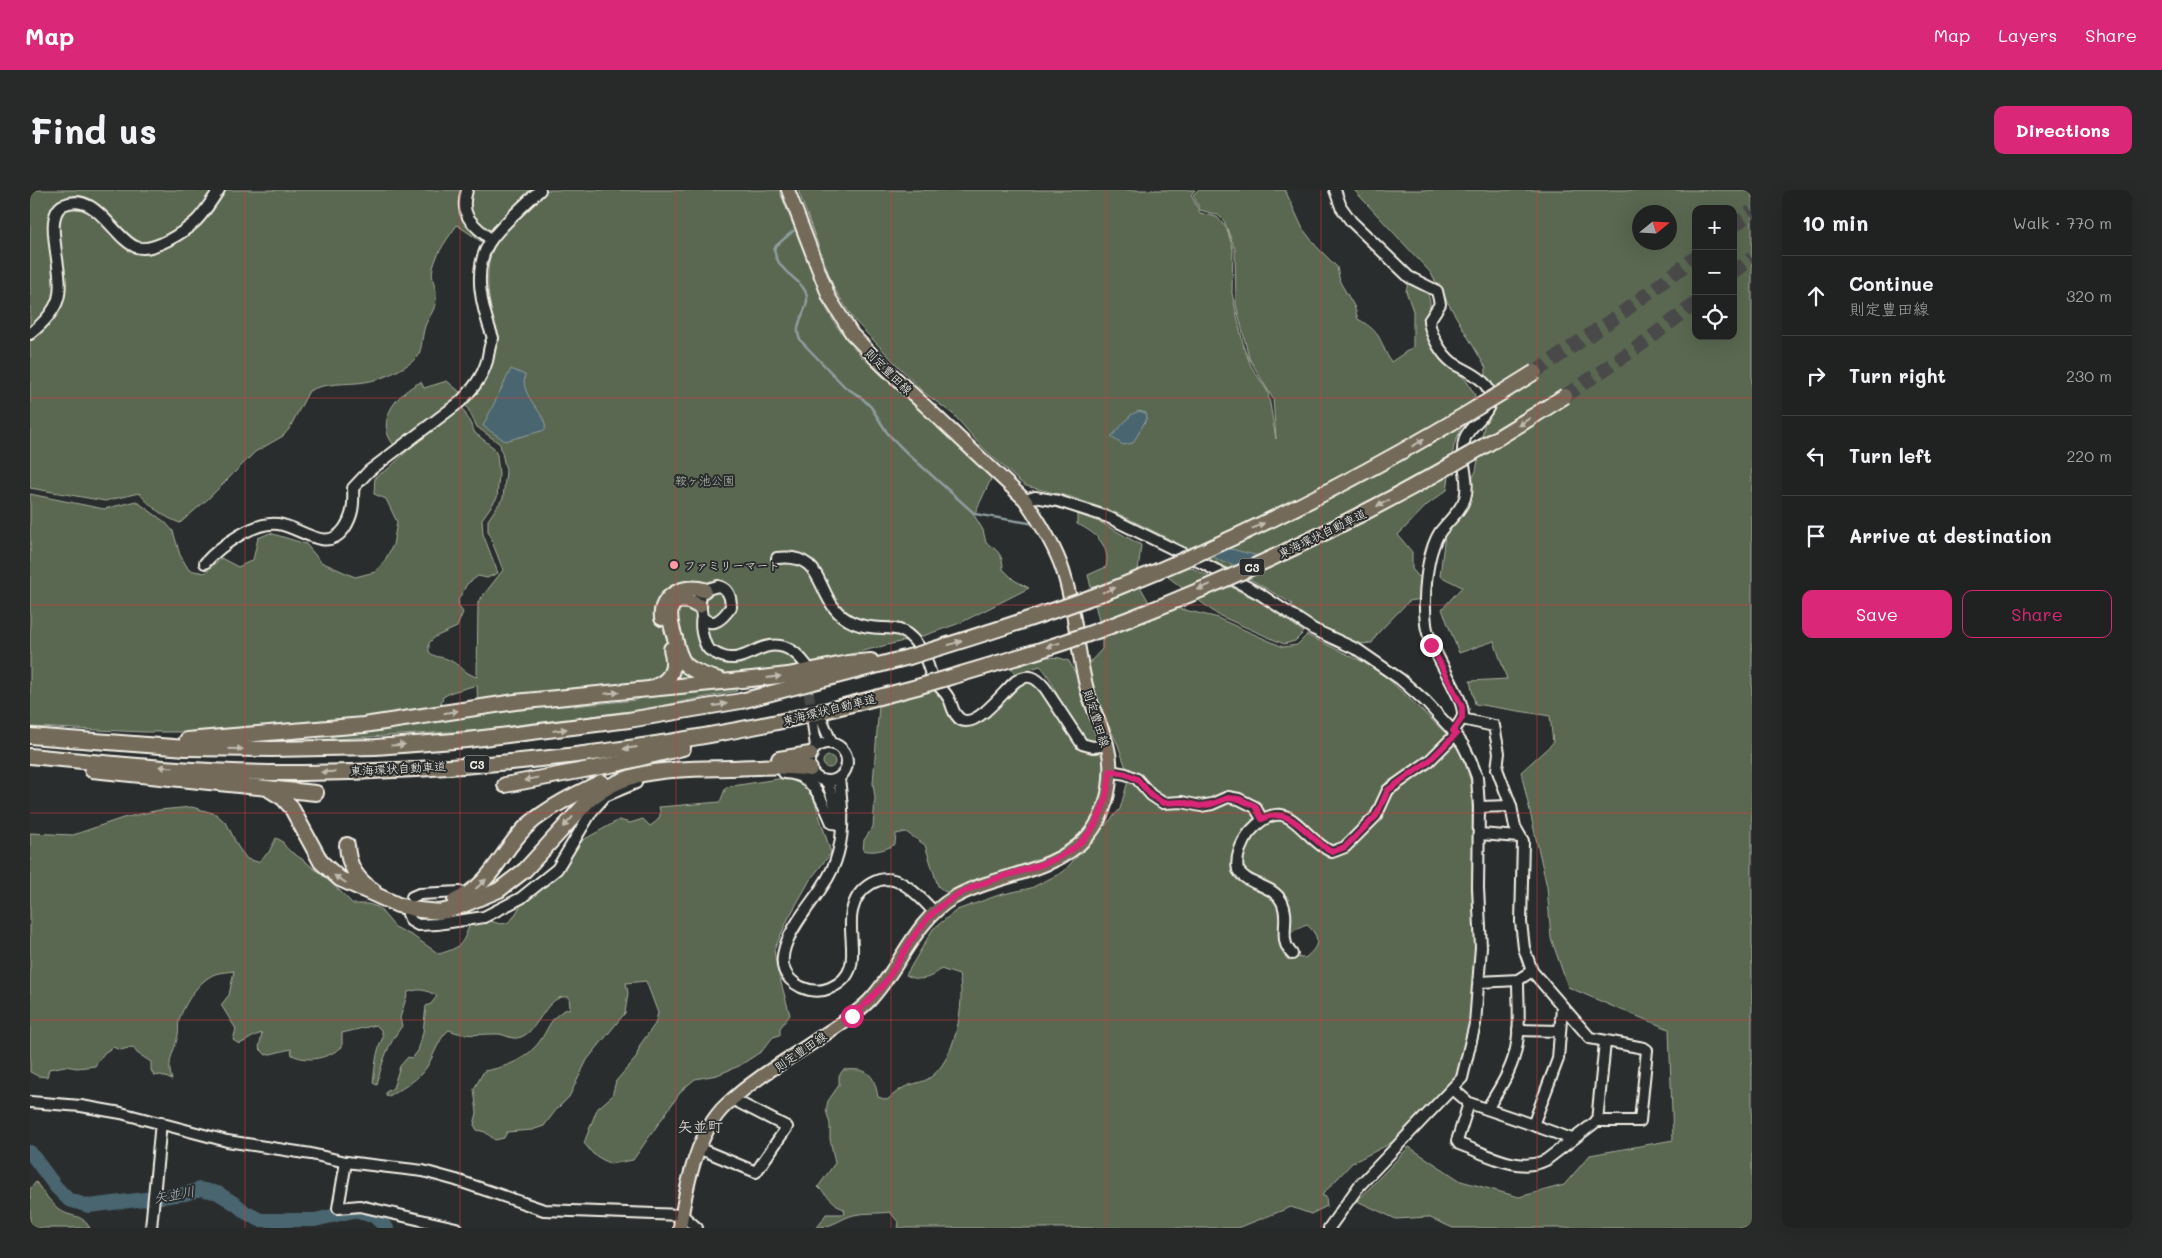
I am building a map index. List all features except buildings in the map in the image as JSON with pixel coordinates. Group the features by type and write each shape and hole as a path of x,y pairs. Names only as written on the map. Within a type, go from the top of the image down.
{"highway":[{"name":"東海環状自動車道","path":"30,736 186,748 272,749 376,746 467,740 630,720 741,701 909,657 992,632 1096,595 1226,541 1317,498 1400,453 1535,372"},
{"name":"東海環状自動車道","path":"30,758 225,771 302,773 372,771 514,762 580,754 657,744 782,721 917,687 1001,662 1128,619 1273,557 1415,486 1502,436 1565,396"},
{"path":"646,689 664,682 672,673 674,660 662,617 663,603 672,594 699,589 704,590"},
{"path":"700,612 688,601 674,604 670,612 681,658 689,667 711,677 727,681 742,680"},
{"path":"89,740 195,740 364,725 515,702 788,675 848,663 909,657"},
{"path":"656,669 665,676 672,673"},
{"path":"505,785 621,763 782,721"},
{"path":"347,845 352,868 357,876 371,889 407,903 425,907 441,906 462,898 479,887 494,871 520,834 536,820 613,776 642,767 664,763 776,760 813,750"},
{"path":"30,758 114,774 316,794"},
{"path":"270,790 283,798 291,807 321,862 340,880 398,905 419,910 441,912 456,908 498,890 530,865 588,800 598,792 621,780 638,774 669,770 792,766 810,769"}],"main road":[{"name":"則定豊田線","path":"681,1222 698,1148 710,1124 725,1105 757,1080 852,1016 881,988 916,933 934,912 953,898 973,889 1048,863 1077,847 1088,836 1102,812 1107,799 1110,771 1108,745 1088,694 1063,572 1054,547 1025,500 883,366 852,334 829,297 788,190"}],"street":[{"path":"30,334 50,314 60,291 61,277 52,226 59,208 73,201 92,206 103,214 126,242 138,248 153,248 197,220 219,190"},
{"path":"467,190 465,212 470,222 491,240"},
{"path":"205,563 216,550 247,532 267,525 285,526 320,540 329,540 341,533 352,514 353,488 369,472 419,435 469,393 483,372 493,338 481,296 483,257 491,240 540,190"},
{"path":"1292,954 1284,941 1285,911 1278,895 1241,874 1237,866 1243,842 1262,819 1270,815 1284,816 1298,823 1325,848 1332,852 1338,851 1345,847 1376,816 1388,790 1429,761 1455,733 1462,718 1462,707 1431,645 1426,627 1425,605 1428,571 1431,552 1437,537 1460,508 1465,497 1466,485 1462,454 1464,443 1470,428 1488,409 1490,396 1479,378 1447,357 1434,339 1429,321 1440,304 1437,291 1409,276 1351,221 1341,207 1334,190"},
{"path":"1025,500 1035,497 1058,501 1108,517 1216,571 1268,599 1313,629 1358,650 1383,666 1425,701 1455,733 1463,744 1477,777 1479,807 1478,888 1481,947 1475,1024 1462,1078 1453,1090 1359,1186 1329,1228"},
{"path":"777,558 795,557 812,567 831,605 852,622 875,627 893,627 907,635 922,651 931,676 949,698 954,713 963,721 969,721 980,716 1005,690 1022,677 1033,676 1045,688 1082,744 1093,747 1108,745"},
{"path":"714,652 708,639 710,630 731,607 730,596 723,587 718,586 704,590 699,597 702,635 709,651 729,660 771,646 781,646 798,655 805,667"},
{"path":"700,612 709,623 714,624"},
{"path":"1462,718 1494,726 1499,753 1497,769 1512,806 1515,828 1523,841 1522,937 1532,971 1587,1036 1604,1042 1647,1050 1641,1119 1638,1123 1597,1121 1546,1160 1536,1164 1520,1166 1459,1144 1457,1141 1469,1104"},
{"path":"813,750 825,742 831,742 841,747 847,757 846,769 839,778 827,781 816,777 810,769 813,750 818,721 831,742"},
{"path":"1110,771 1126,774 1137,779 1151,795 1163,803 1182,802 1200,806 1228,798 1239,799 1255,806 1262,819"},
{"path":"408,914 411,921 418,925 437,924 484,916 521,898 557,869 592,811 605,796 628,785 673,774 794,773 809,782 825,805 832,823 842,824"},
{"path":"839,778 844,815 839,853 832,869 787,938 783,958 790,978 797,985 814,991 829,989 844,979 852,961 851,925 854,902 864,887 873,882 883,880 903,884 921,898 934,912"},
{"path":"827,781 842,824"},
{"path":"1479,807 1512,806"},
{"path":"1479,834 1520,837"},
{"path":"412,898 419,894 460,892"},
{"path":"1479,982 1518,980 1532,971"},
{"path":"1487,1109 1510,1068 1515,1053 1518,1030 1518,980"},
{"path":"1533,1125 1558,1059 1562,1007"},
{"path":"1518,1030 1560,1032"},
{"path":"1597,1121 1604,1042"},
{"path":"1453,1090 1469,1104 1572,1139"},
{"path":"698,1148 756,1172 787,1127 732,1100"},
{"path":"30,1102 121,1113 161,1122 227,1141 311,1154 346,1162 423,1172 456,1180 544,1210 681,1222 698,1228"},
{"path":"152,1228 161,1122"},
{"path":"346,1162 338,1208 360,1206 456,1228"}],"green space":[{"name":"鞍ヶ池公園","path":"30,190 779,190 807,259 809,259 825,296 821,299 837,327 862,357 992,477 974,515 983,530 986,543 1001,556 1003,569 1014,580 1029,588 960,623 920,637 814,663 574,706 636,700 647,695 735,687 737,691 644,709 500,729 318,740 316,734 478,713 477,685 452,692 443,697 440,707 330,723 234,732 144,732 30,727 30,494 104,509 136,501 165,522 173,531 180,555 189,570 205,573 221,558 238,567 253,560 258,538 270,533 306,544 321,562 355,577 375,572 385,560 393,545 397,522 386,499 374,494 375,477 388,469 420,439 462,407 475,433 494,448 497,455 499,474 497,498 482,519 483,534 498,573 487,578 478,576 467,584 458,600 459,607 463,612 457,627 435,637 429,643 429,652 451,661 477,677 478,602 503,570 488,531 488,520 503,498 506,471 500,444 477,427 464,401 492,344 499,340 490,306 488,284 489,261 492,249 457,225 443,245 435,262 432,276 436,302 425,326 419,354 416,358 395,372 375,380 329,385 309,391 289,429 283,436 255,452 209,498 180,523 157,511 139,493 105,501 30,488"},
{"path":"798,190 1195,190 1191,195 1200,213 1217,217 1227,229 1233,249 1232,293 1244,348 1251,366 1268,392 1276,439 1273,399 1249,358 1236,304 1235,249 1224,221 1218,215 1200,210 1193,195 1198,190 1285,190 1303,229 1316,246 1337,267 1340,282 1354,306 1358,319 1376,333 1391,362 1413,347 1413,311 1406,291 1409,279 1425,288 1428,294 1430,301 1431,341 1438,356 1466,380 1475,395 1454,445 1447,490 1427,505 1398,535 1412,552 1412,569 1418,576 1425,578 1423,599 1409,601 1378,633 1372,643 1358,644 1322,629 1288,608 1292,604 1257,583 1119,514 1071,497 1026,486 980,445 954,415 922,391 854,320 834,288"},
{"path":"1354,190 1752,190 1752,1228 1453,1228 1428,1217 1396,1219 1357,1201 1409,1147 1461,1181 1519,1197 1564,1185 1590,1155 1673,1140 1669,1029 1568,987 1551,938 1547,887 1521,772 1553,743 1550,716 1475,704 1470,681 1507,679 1494,641 1459,653 1442,609 1462,587 1440,576 1445,534 1476,471 1485,420 1486,368 1430,272"},
{"path":"447,381 461,393 461,398 398,449 390,440 387,430 387,420 396,402 403,394 421,382 424,388"},
{"path":"1077,514 1102,523 1141,545 1137,581 1154,611 1176,608 1215,617 1283,647 1297,645 1307,635 1363,662 1383,674 1450,737 1423,762 1394,781 1374,814 1341,846 1331,848 1299,822 1264,814 1238,797 1211,802 1164,801 1138,776 1126,768 1118,745 1096,700 1088,668 1090,662 1102,649 1102,633 1088,575 1106,567 1107,559 1104,546 1100,541 1090,531 1077,524"},
{"path":"1178,561 1257,600 1304,632 1295,641 1284,644 1218,615 1168,577"},
{"path":"1040,656 1069,661 1079,680 1096,733 1097,743 1086,740 1078,733 1070,722 1047,674 1040,666 1015,674 1012,670 1013,665"},
{"path":"1025,680 1036,683 1080,748 1093,753 1101,750 1104,764 1102,793 1092,820 1084,831 1073,842 1045,858 975,879 945,892 938,886 925,845 906,832 896,834 895,844 888,848 875,851 863,850 864,840 873,827 875,798 873,783 879,705 935,689 944,697 965,725"},
{"path":"1454,741 1466,764 1472,787 1476,949 1470,1023 1458,1076 1391,1143 1352,1163 1322,1195 1326,1197 1327,1206 1311,1214 1291,1207 1238,1228 898,1228 899,1223 890,1212 850,1216 829,1225 816,1227 826,1214 845,1214 844,1209 839,1207 818,1187 835,1163 830,1139 830,1124 826,1110 828,1101 839,1085 839,1076 843,1070 864,1071 872,1077 878,1097 887,1100 904,1087 928,1079 945,1060 952,1046 961,1001 959,975 941,969 933,975 920,979 906,975 933,929 957,910 999,895 1031,888 1063,872 1120,809 1128,781 1137,781 1148,796 1162,805 1182,804 1202,809 1231,800 1249,806 1259,819 1244,838 1237,852 1236,867 1238,876 1262,888 1276,898 1282,911 1282,941 1285,949 1290,957 1305,958 1316,945 1317,941 1314,933 1306,924 1292,932 1287,939 1288,915 1281,895 1270,886 1245,874 1240,868 1246,842 1264,820 1278,817 1297,826 1324,853 1333,855 1346,850 1379,817 1391,791 1432,762"},
{"path":"827,756 831,756 835,762 831,768 827,768 823,764 823,760"},
{"path":"784,778 800,782 814,799 831,853 810,880 788,919 774,950 790,1015 780,1028 780,1035 773,1037 762,1051 739,1066 717,1075 695,1079 682,1090 633,1160 610,1164 593,1154 584,1143 597,1109 612,1096 616,1081 636,1058 640,1045 655,1024 658,1013 646,981 626,983 628,993 625,1013 587,1060 569,1097 544,1126 532,1130 507,1132 504,1138 495,1140 485,1132 477,1130 474,1125 477,1113 474,1089 484,1071 511,1064 529,1053 539,1042 557,1015 570,1008 569,997 561,997 554,1001 528,1033 521,1037 514,1038 499,1034 466,1034 449,1030 445,1033 422,1073 411,1083 389,1096 386,1096 386,1092 393,1088 400,1066 408,1057 412,1058 418,1051 423,1032 426,1006 431,1004 437,996 423,990 408,992 400,1018 402,1026 386,1054 377,1085 373,1083 374,1071 377,1053 383,1037 381,1030 376,1025 342,1033 342,1047 331,1054 312,1059 292,1055 291,1049 266,1055 259,1048 262,1033 239,1044 233,1040 236,1029 221,1005 229,995 234,971 217,973 209,977 198,987 185,1007 179,1020 178,1035 170,1062 172,1080 161,1075 154,1076 151,1070 151,1062 137,1053 133,1047 120,1050 113,1047 104,1053 95,1066 77,1068 65,1066 49,1069 47,1077 38,1076 30,1072 30,833 73,835 123,818 159,810 192,807 216,814 227,824 238,847 247,859 258,862 269,852 276,838 282,841 288,850 329,881 353,904 368,904 378,907 395,927 413,936 439,954 458,946 469,926 488,920 500,924 507,923 513,918 524,900 559,870 583,840 619,820 630,823 643,819 650,826 659,818 659,807 720,802 726,787"},
{"path":"36,1182 60,1210 80,1218 90,1228 30,1228 30,1189"}],"water":[{"path":"511,369 525,375 526,391 543,418 545,430 505,441 483,426"},
{"path":"1139,411 1146,413 1147,418 1133,443 1123,445 1111,437 1131,415"},
{"path":"1227,548 1259,556 1266,570 1254,576 1210,555"}],"waterway":[{"path":"793,231 774,250 780,265 800,283 806,293 806,305 798,329 801,341 845,387 861,397 871,407 888,434 908,454 975,514 1035,524"},
{"name":"矢並川","path":"30,1152 56,1187 69,1200 89,1206 185,1194 200,1189 218,1193 260,1220 315,1220 353,1211 374,1216 387,1228"}],"tunnel":[{"path":"1737,224 1752,211"},
{"path":"1737,270 1752,258"},
{"path":"1535,372 1619,315 1692,260"},
{"path":"1565,396 1642,344 1692,306"},
{"path":"806,677 813,719"}],"place":[{"name":"ファミリーマート","path":"674,565"}],"district":[{"name":"矢並町","path":"700,1126"}],"route":[{"path":"852,1016 881,988 916,933 934,912 953,898 1006,876 1048,863 1077,847 1097,824 1107,799 1110,771 1126,774 1137,779 1151,795 1163,803 1182,802 1193,806 1200,806 1212,804 1222,799 1239,799 1255,806 1262,819 1270,815 1276,815 1284,816 1298,823 1332,852 1345,847 1376,816 1388,790 1429,761 1456,734 1453,731 1462,718 1462,707 1431,645"}]}
